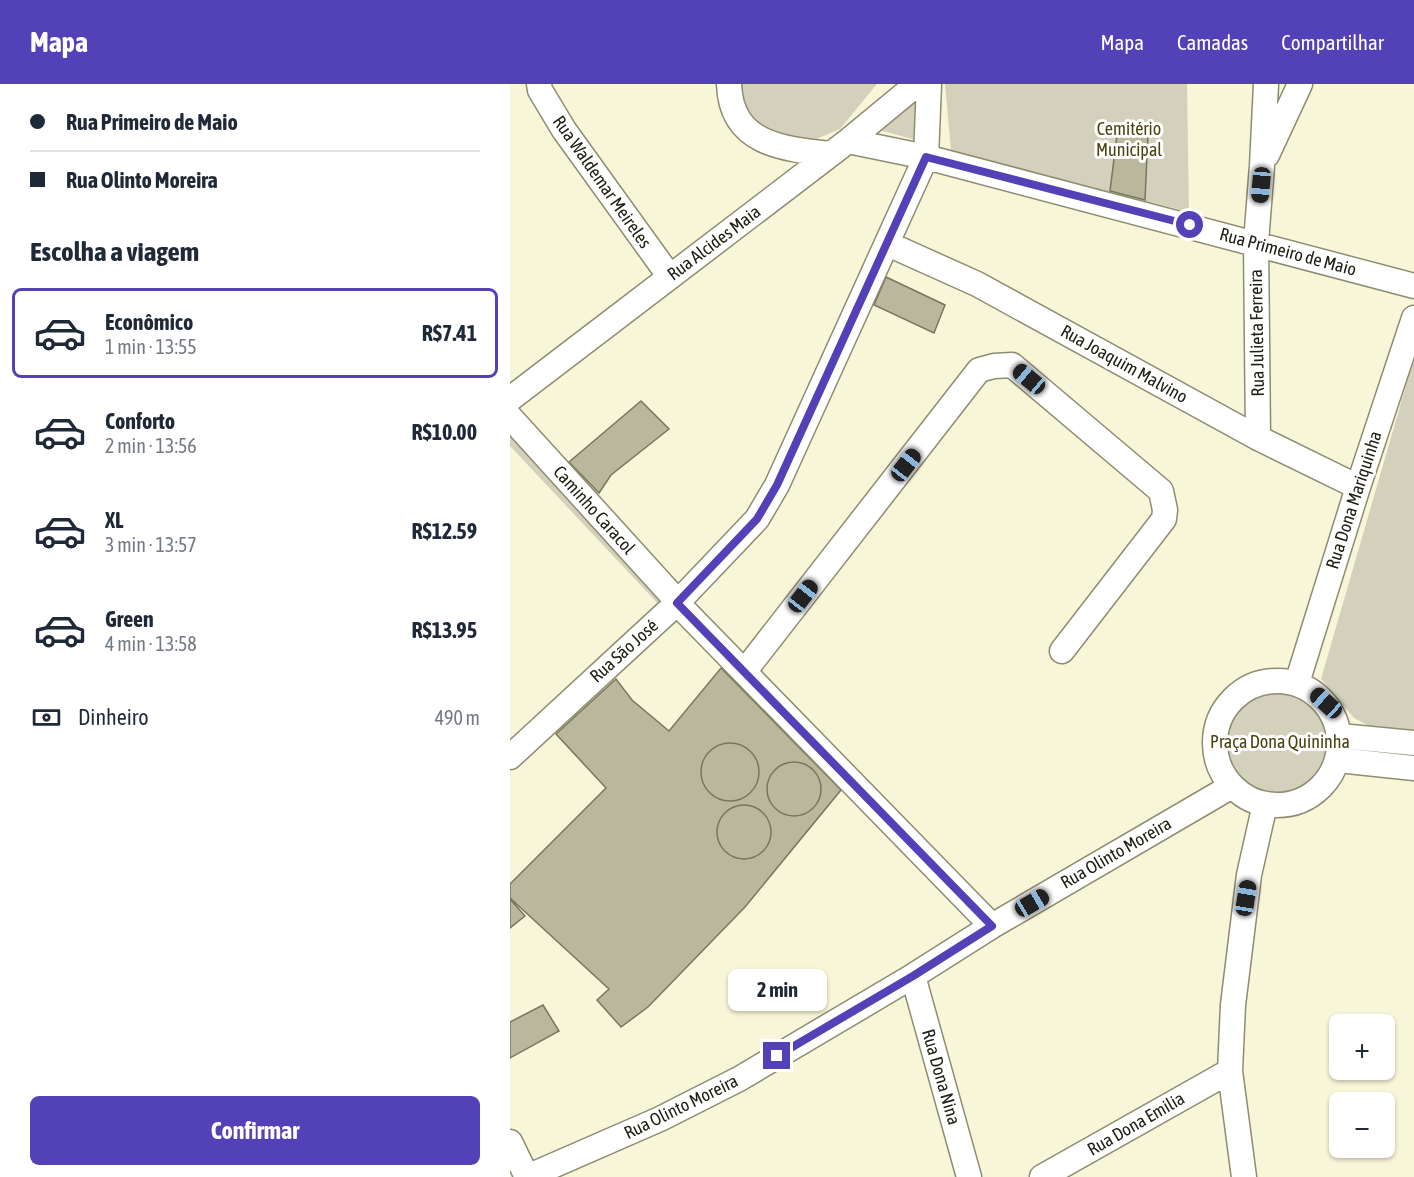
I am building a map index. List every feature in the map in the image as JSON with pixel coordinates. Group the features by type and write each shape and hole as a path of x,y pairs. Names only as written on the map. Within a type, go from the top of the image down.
{"street":[{"name":"Rua Waldemar Meireles","path":"539,84 540,90 564,130 670,277"},
{"name":"Rua Primeiro de Maio","path":"729,84 729,101 739,123 761,140 793,150 840,147 926,157 1256,242 1414,286"},
{"name":"Rua Alcides Maia","path":"510,399 840,147 917,84"},
{"path":"926,157 929,84"},
{"name":"Rua Julieta Ferreira","path":"1258,438 1256,242 1266,84"},
{"path":"1262,166 1300,84"},
{"name":"Rua São José","path":"510,757 678,603 757,519 777,485 926,157"},
{"name":"Rua Joaquim Malvino","path":"888,244 977,284 1258,438 1358,487"},
{"name":"Rua Dona Mariquinha","path":"1297,683 1414,318"},
{"path":"744,672 979,370 994,366 1012,365 1161,491 1165,510 1164,519 1062,651"},
{"name":"Caminho Caracol","path":"510,417 678,603 992,926"},
{"path":"1277,680 1297,683 1313,691 1326,703 1335,718 1340,736 1338,760 1330,777 1318,791 1302,801 1283,806 1264,804 1246,798 1232,786 1220,769 1214,748 1216,728 1224,709 1238,693 1256,683 1277,680"},
{"path":"1340,736 1414,743"},
{"path":"1338,760 1414,768"},
{"name":"Rua Olinto Moreira","path":"527,1177 660,1119 708,1095 1232,786"},
{"path":"1244,1177 1230,1071 1233,1005 1249,875 1264,804"},
{"name":"Rua Dona Nina","path":"913,976 969,1177"},
{"name":"Rua Dona Emilia","path":"1042,1177 1230,1071"},
{"path":"510,1142 527,1177"}],"green space":[{"path":"739,84 877,84 840,129 812,141 787,138 753,122 739,91"},
{"name":"Cemitério Municipal","path":"945,84 1187,84 1189,212 951,151"},
{"path":"916,94 916,140 875,129"},
{"path":"1414,358 1414,737 1385,734 1354,718 1321,679"},
{"path":"510,409 684,589 663,609 510,446"},
{"name":"Praça Dona Quininha","path":"1280,689 1300,693 1318,704 1329,722 1333,742 1329,762 1318,780 1300,791 1280,795 1260,791 1242,780 1231,762 1227,742 1231,722 1242,704 1260,693"}],"building":[{"path":"1118,127 1148,134 1145,200 1110,191"},
{"path":"886,277 945,305 934,333 874,305"},
{"path":"641,401 669,429 611,475 599,493 569,462"},
{"path":"721,668 841,790 745,907 648,1007 621,1027 597,1000 609,989 510,898 510,884 606,788 556,734 616,679 632,700 669,731"},
{"path":"730,743 741,745 754,756 759,772 757,783 746,796 730,801 719,799 706,788 701,772 703,761 714,748"},
{"path":"794,762 804,764 813,770 819,779 821,789 819,799 813,808 804,814 794,816 784,814 775,808 769,799 767,789 769,779 775,770 784,764"},
{"path":"744,805 754,807 763,813 769,822 771,832 769,842 763,851 754,857 744,859 734,857 725,851 719,842 717,832 719,822 725,813 734,807"},
{"path":"510,899 525,916 510,928"},
{"path":"543,1005 559,1031 510,1058 510,1022"}],"route":[{"path":"777,1056 913,976 992,926 677,603 757,519 766,505 879,264 926,157 1190,225"}]}
